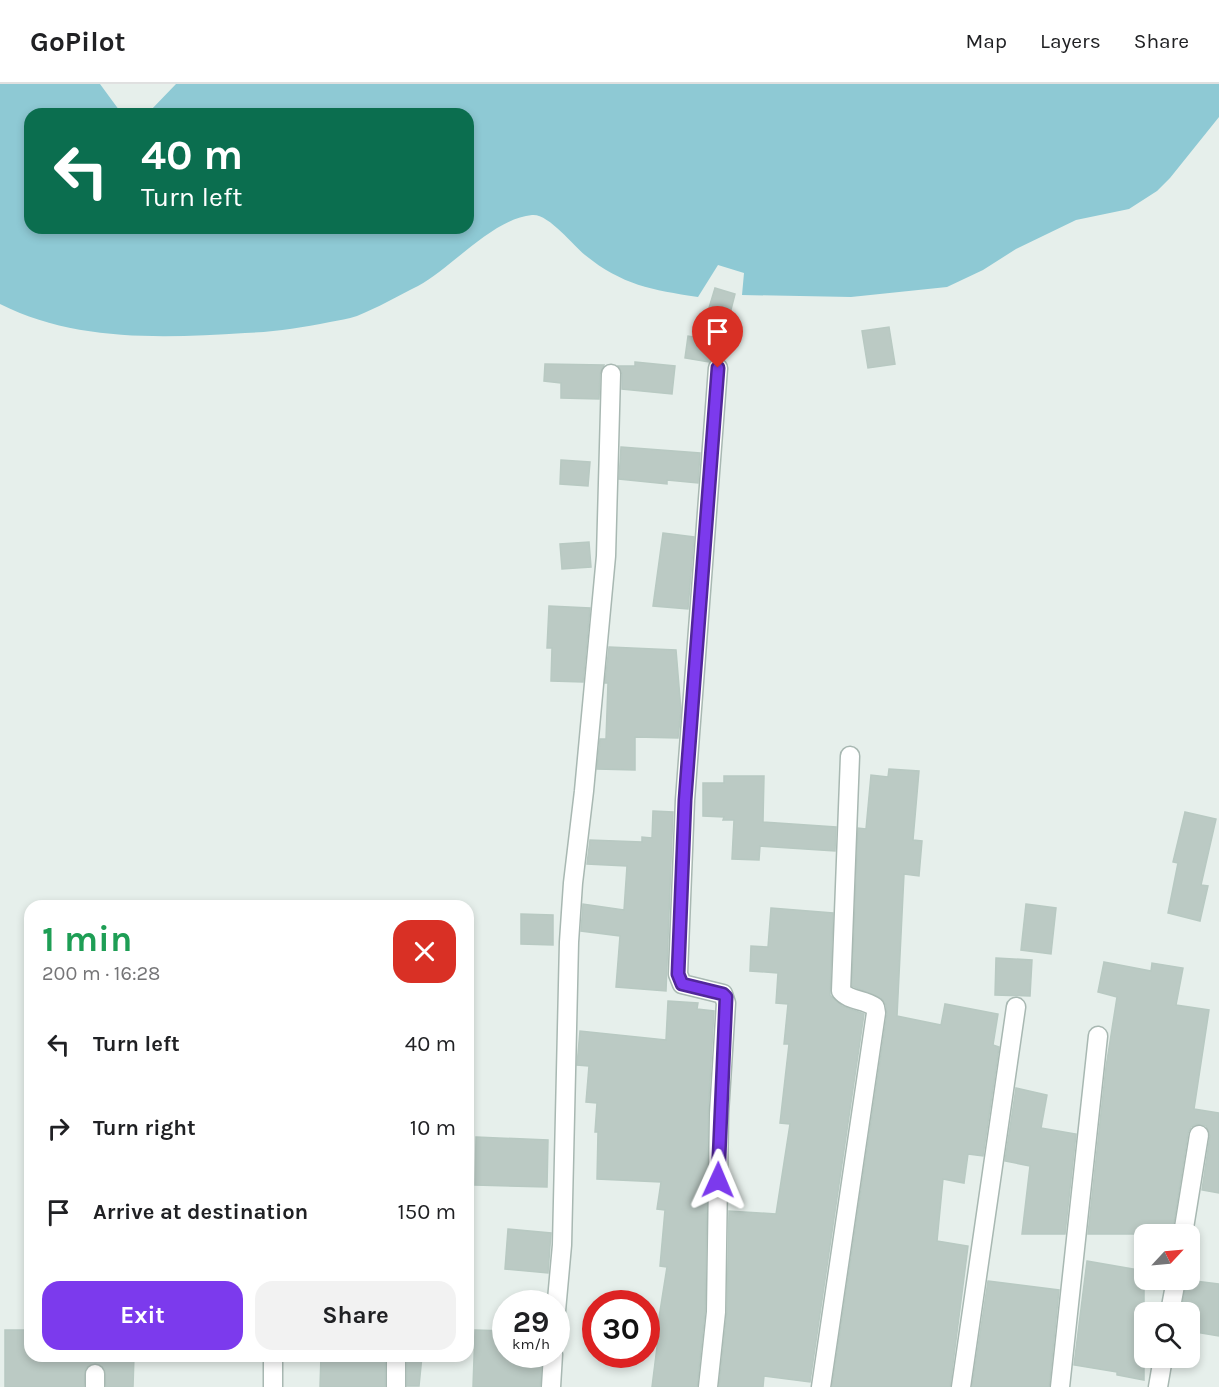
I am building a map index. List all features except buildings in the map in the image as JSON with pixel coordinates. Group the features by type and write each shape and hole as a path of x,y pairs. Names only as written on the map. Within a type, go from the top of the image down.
{"street":[{"path":"708,1387 716,1312 720,1114 726,1003 723,994 682,984 678,974 685,800 718,368"},
{"path":"558,1290 562,1245 569,942 606,555 611,374"},
{"path":"821,1387 876,1013 875,1007 869,1003 846,997 841,991 850,756"},
{"path":"961,1387 1016,1007"},
{"path":"1060,1387 1098,1036"},
{"path":"1185,1224 1199,1135"},
{"path":"273,1362 273,1387"},
{"path":"396,1362 396,1387"},
{"path":"550,1387 552,1368"},
{"path":"1158,1387 1161,1368"}],"water":[{"path":"0,84 100,84 118,108 24,108 24,234 474,234 474,108 153,108 176,84 1219,84 1219,117 1157,191 1129,209 1076,220 1016,249 983,270 947,287 851,297 742,295 744,273 718,265 698,297 652,289 625,280 585,255 553,224 532,215 517,218 502,225 431,278 380,306 347,319 308,326 267,332 214,335 120,335 58,325 0,304"}],"route":[{"path":"718,368 685,800 678,974 682,984 723,994 726,997 718,1180"}]}
